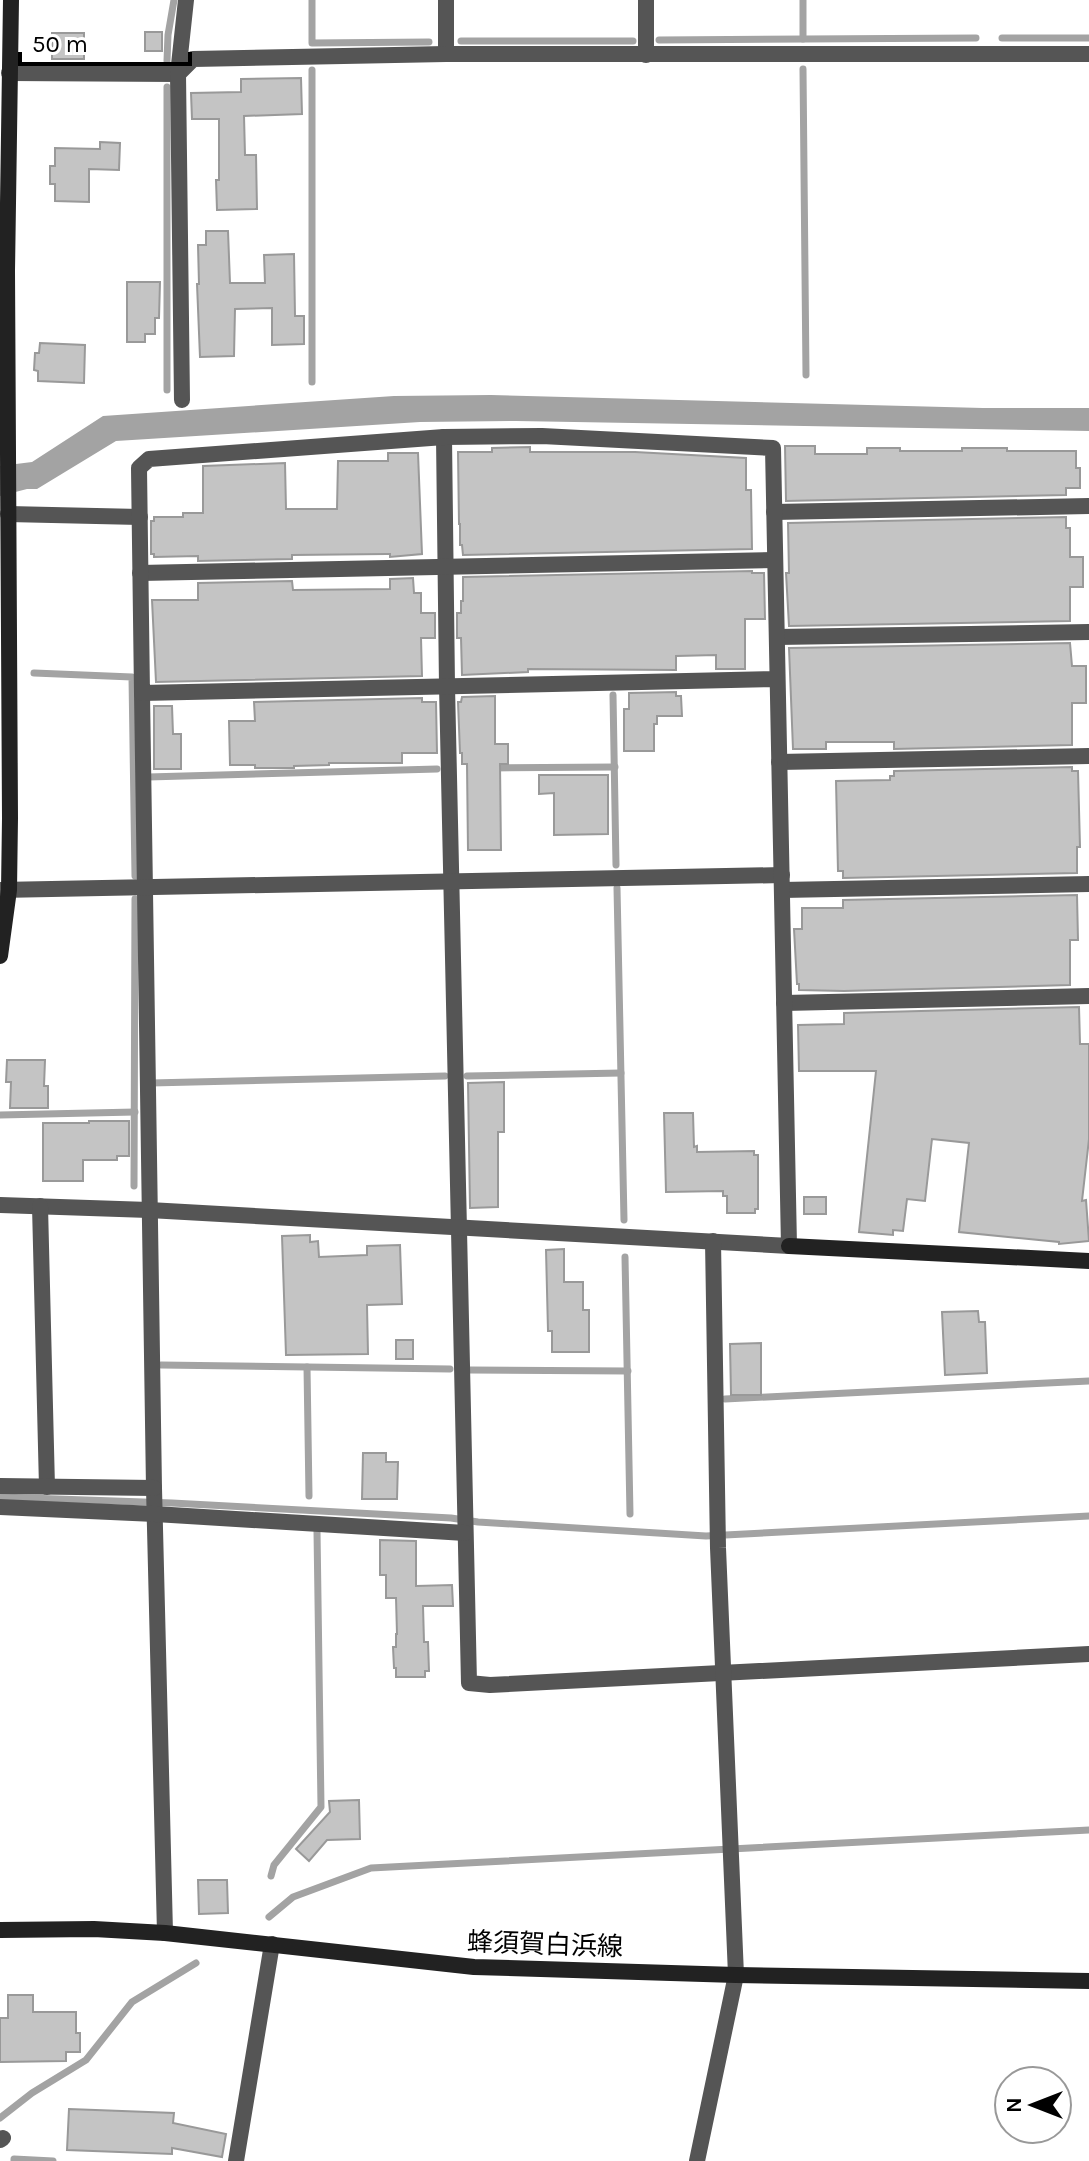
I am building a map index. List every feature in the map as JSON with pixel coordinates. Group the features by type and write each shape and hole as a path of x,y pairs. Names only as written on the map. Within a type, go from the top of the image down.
{"street":[{"path":"0,956 10,818 4,271 11,0"},
{"path":"182,400 178,74 186,0"},
{"path":"446,0 446,54"},
{"path":"646,0 646,55"},
{"path":"9,73 178,74 193,59 446,54 1089,54"},
{"path":"165,1933 143,887 139,468 149,459 444,437 542,436 773,448 789,1246"},
{"path":"444,437 469,1683 490,1685 1089,1654"},
{"path":"774,512 1089,506"},
{"path":"5,509 140,517"},
{"path":"140,573 775,560"},
{"path":"777,637 1089,632"},
{"path":"142,693 777,679"},
{"path":"779,762 1089,756"},
{"path":"4,890 452,881 1089,884"},
{"path":"784,1003 1089,996"},
{"path":"0,1205 149,1210 1089,1261"},
{"path":"40,1206 47,1487"},
{"path":"697,2161 736,1975 718,1535 713,1241"},
{"path":"0,1486 47,1487 154,1502 465,1524"},
{"path":"0,1507 154,1502"},
{"name":"蜂須賀白浜線","path":"0,1930 94,1929 165,1933 474,1967 1089,1981"},
{"path":"236,2161 272,1944"}],"shaded area":[{"path":"491,395 1089,408 1089,431 420,422 116,441 37,489 0,496 0,466 32,462 103,416 394,396"}],"building":[{"path":"145,32 162,32 162,51 145,51"},
{"path":"52,33 84,33 84,59 52,59"},
{"path":"301,78 302,114 244,116 245,155 256,155 257,209 217,210 219,119 192,119 191,93 241,92 241,79"},
{"path":"100,142 120,143 119,170 89,169 89,202 55,201 55,184 50,184 50,166 55,166 55,148 100,149"},
{"path":"206,231 228,231 230,283 265,283 264,255 294,254 295,316 304,316 304,344 272,345 272,308 235,309 234,356 200,357 198,245 206,245"},
{"path":"127,282 160,282 159,318 155,318 155,334 145,334 145,342 127,342"},
{"path":"40,343 85,345 84,383 38,381 38,371 34,370 35,353 39,353"},
{"path":"785,446 815,446 815,454 867,454 867,448 900,448 900,451 1007,448 1007,451 1076,451 1080,488 1066,488 1066,495 786,501"},
{"path":"530,447 530,452 635,452 746,458 746,490 751,490 752,549 463,555 460,545 458,452"},
{"path":"388,453 418,453 422,554 390,557 390,554 292,555 292,559 198,561 198,556 154,557 151,554 151,521 154,517 203,513 203,466 285,463 286,509 337,509 338,461 388,461"},
{"path":"1066,517 1066,528 1070,528 1070,557 1083,557 1083,587 1070,587 1070,621 789,626 786,573 789,573 788,523"},
{"path":"764,573 765,619 745,619 745,669 716,669 716,655 676,656 676,670 528,669 528,672 462,675 457,613 461,613 463,601 463,577"},
{"path":"413,578 414,593 421,593 421,613 435,613 435,638 421,638 422,676 156,682 152,600 198,600 198,583 292,581 293,590 390,589 390,579"},
{"path":"1070,643 1072,666 1086,666 1086,703 1072,703 1072,745 894,749 894,742 826,742 826,749 793,749 789,648"},
{"path":"676,692 676,696 681,696 682,716 657,716 654,751 624,751 624,709 629,709 629,693"},
{"path":"495,696 495,744 508,744 508,764 500,764 501,850 468,850 467,764 462,764 460,753 458,702 462,697"},
{"path":"422,698 422,702 436,702 437,753 402,753 402,763 329,763 294,768 230,765 229,721 255,721 254,702"},
{"path":"154,706 172,706 173,734 181,734 181,769 154,769"},
{"path":"1072,767 1072,771 1078,771 1080,847 1077,847 1077,873 843,878 843,871 838,871 836,781 890,780 894,771"},
{"path":"539,775 608,775 608,834 554,835 554,793 539,794"},
{"path":"1077,895 1078,940 1070,940 1070,985 844,991 799,990 797,984 794,929 802,929 802,908 843,908 843,900"},
{"path":"1079,1007 1080,1044 1089,1044 1089,1139 1082,1201 1086,1200 1089,1241 1059,1244 959,1232 969,1143 932,1139 925,1201 907,1199 903,1231 893,1230 893,1235 859,1232 876,1071 799,1071 798,1025 844,1024 844,1013"},
{"path":"7,1060 45,1060 44,1086 48,1086 48,1108 10,1108 11,1082 6,1082"},
{"path":"504,1082 504,1132 498,1132 498,1207 470,1208 468,1083"},
{"path":"664,1113 693,1113 694,1147 697,1146 697,1152 754,1151 754,1155 758,1155 758,1209 755,1213 727,1213 727,1196 723,1196 723,1191 666,1192"},
{"path":"129,1121 129,1156 117,1156 117,1160 83,1160 83,1181 43,1181 43,1123"},
{"path":"804,1197 826,1197 826,1214 804,1214"},
{"path":"310,1235 310,1242 318,1241 319,1257 367,1255 367,1246 400,1245 402,1304 367,1305 368,1354 286,1355 282,1236"},
{"path":"564,1249 564,1282 583,1282 583,1310 589,1310 589,1352 552,1352 552,1331 548,1331 546,1250"},
{"path":"978,1311 979,1322 985,1322 987,1373 945,1375 942,1312"},
{"path":"396,1340 413,1340 413,1359 396,1359"},
{"path":"761,1343 761,1395 731,1395 730,1344"},
{"path":"363,1453 386,1453 386,1462 398,1462 397,1499 362,1499"},
{"path":"380,1540 416,1541 416,1586 452,1585 453,1606 423,1606 429,1671 425,1671 425,1677 396,1677 393,1647 396,1647 397,1634 396,1598 386,1598 386,1575 380,1575"},
{"path":"359,1800 360,1839 327,1840 309,1861 296,1849 330,1812 329,1801"},
{"path":"198,1880 227,1880 228,1913 199,1914"},
{"path":"8,1995 33,1995 33,2012 76,2012 80,2052 66,2052 66,2061 0,2062 0,2018 8,2018"},
{"path":"69,2109 174,2113 173,2123 226,2134 222,2157 172,2148 172,2154 67,2150"}],"waterway":[{"path":"167,61 174,0"},
{"path":"312,0 312,43 429,42"},
{"path":"803,0 803,39"},
{"path":"659,40 976,38"},
{"path":"1002,38 1089,38"},
{"path":"461,41 633,41"},
{"path":"803,69 806,375"},
{"path":"312,70 312,382"},
{"path":"167,87 167,390"},
{"path":"34,673 132,677 135,876"},
{"path":"613,695 616,865"},
{"path":"491,768 615,767"},
{"path":"148,777 437,769"},
{"path":"617,888 624,1220"},
{"path":"134,1186 135,899"},
{"path":"467,1076 621,1073"},
{"path":"151,1083 445,1076"},
{"path":"0,1115 135,1112"},
{"path":"625,1257 630,1514"},
{"path":"161,1365 450,1369"},
{"path":"307,1367 309,1496"},
{"path":"470,1370 628,1371"},
{"path":"725,1399 1089,1381"},
{"path":"0,1497 451,1518 706,1536 1089,1516"},
{"path":"271,1876 274,1865 321,1807 317,1531"},
{"path":"269,1917 293,1897 371,1868 1089,1830"},
{"path":"0,2118 32,2093 86,2060 132,2002 196,1963"},
{"path":"14,2161 53,2161"}]}
